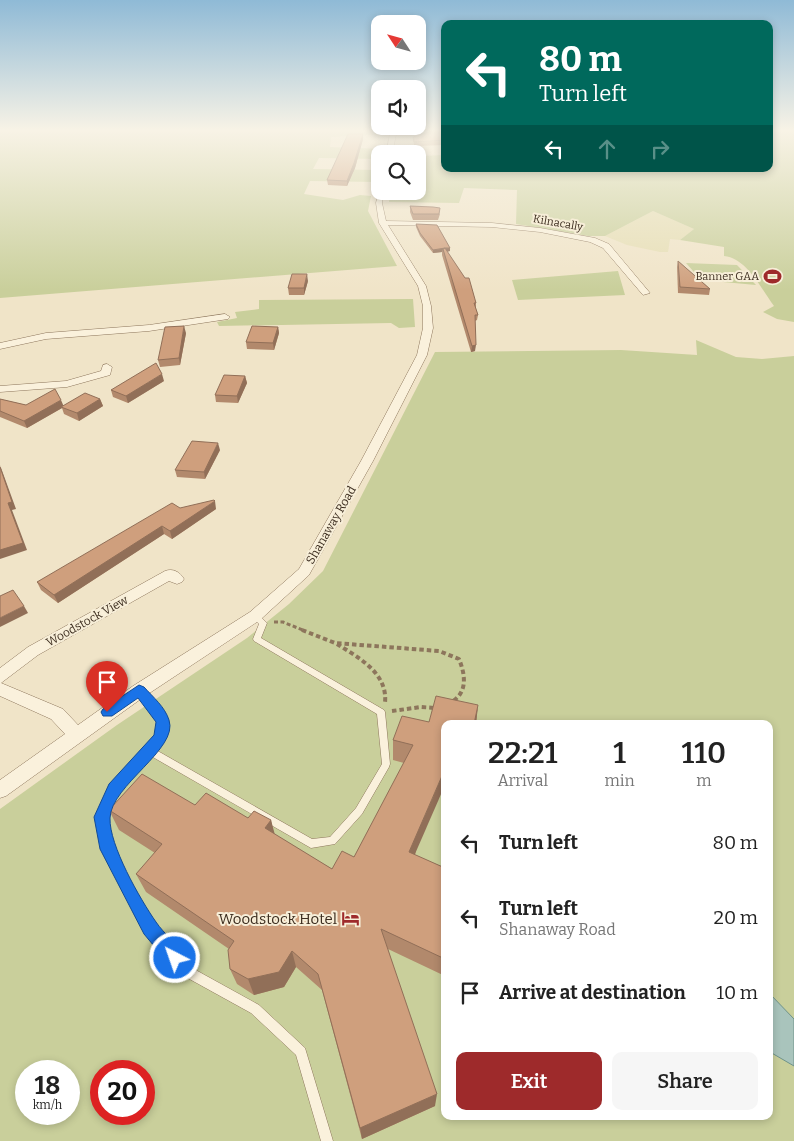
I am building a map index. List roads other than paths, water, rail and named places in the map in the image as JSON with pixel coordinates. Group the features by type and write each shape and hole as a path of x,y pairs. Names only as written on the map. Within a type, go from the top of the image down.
{"street":[{"name":"Shanaway Road","path":"0,790 76,734 139,691 259,620 304,572 367,461 422,354 428,328 427,306 422,286 384,224 380,200"},
{"name":"Kilnacally","path":"384,224 492,225 540,230 592,240 606,246 646,293"},
{"path":"0,346 46,336 206,323 226,317"},
{"path":"0,389 68,384 106,373 107,367"},
{"name":"Woodstock View","path":"0,677 33,651 170,574 177,579"},
{"path":"0,689 57,714 76,734"}],"lane":[{"path":"150,751 311,844 332,841 359,811 386,764 381,712 257,639 259,620"},
{"path":"139,691 159,713 163,722 160,737 150,751 115,788 102,817 107,849 150,928 188,972 254,1009 301,1052 327,1141"}],"water":[{"path":"773,997 794,1019 794,1066 773,1054"}],"place":[{"name":"Banner GAA","path":"773,276"},
{"name":"Woodstock Hotel","path":"351,919"}]}
